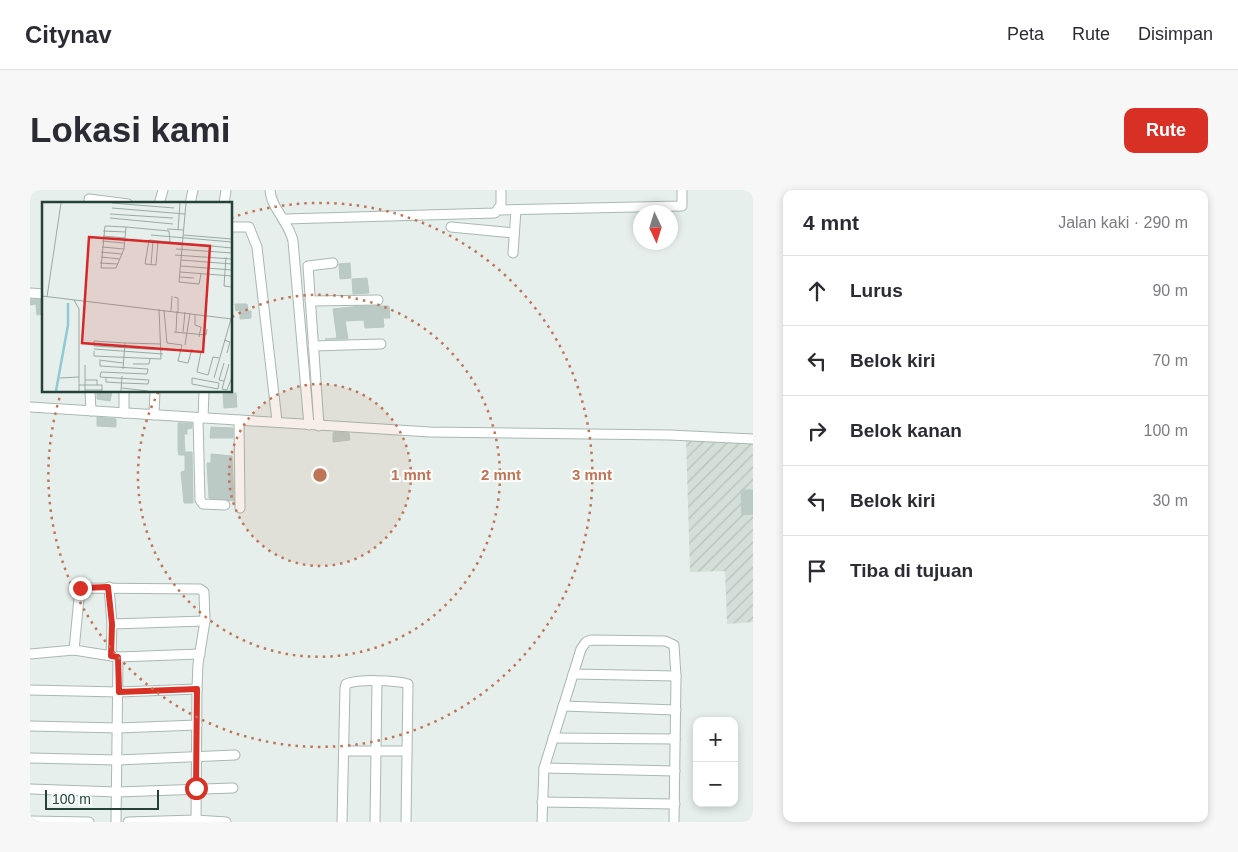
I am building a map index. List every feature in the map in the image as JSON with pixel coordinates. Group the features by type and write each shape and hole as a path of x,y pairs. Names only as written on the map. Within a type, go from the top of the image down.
{"street":[{"path":"270,190 274,204 290,229 293,241 309,425"},
{"path":"499,210 501,190"},
{"path":"284,219 495,213 499,210 682,206 682,190"},
{"path":"88,199 99,194 122,202"},
{"path":"513,253 516,210"},
{"path":"232,227 249,227 258,247 277,421"},
{"path":"451,227 514,233"},
{"path":"319,426 308,266 333,263"},
{"path":"310,302 378,300"},
{"path":"313,346 381,344"},
{"path":"90,392 90,411"},
{"path":"124,392 124,413"},
{"path":"154,415 155,392"},
{"path":"204,392 201,418 200,500 204,504 225,505"},
{"path":"30,407 430,432 670,435 753,439"},
{"path":"239,420 240,508"},
{"path":"108,587 119,692 116,822"},
{"path":"74,650 80,588 200,589 205,596 205,621 197,689 196,821"},
{"path":"112,624 205,621"},
{"path":"542,822 544,768 563,706 586,642 665,642 674,645 676,676 674,822"},
{"path":"30,654 74,650 115,657 200,654"},
{"path":"574,674 676,676"},
{"path":"375,822 378,682"},
{"path":"342,822 346,684 378,682 408,684 406,822"},
{"path":"30,690 119,692 197,689"},
{"path":"563,706 676,710"},
{"path":"30,726 118,728 197,726"},
{"path":"553,738 675,739"},
{"path":"345,751 408,751"},
{"path":"30,758 117,760 235,755"},
{"path":"544,768 675,771"},
{"path":"30,789 117,792 234,788"},
{"path":"542,802 674,804"},
{"path":"30,821 89,822"},
{"path":"128,822 226,822"}],"shaded area":[{"path":"686,438 753,441 753,622 727,624 725,571 690,572"}],"building":[{"path":"350,263 351,278 340,279 339,264"},
{"path":"367,278 369,293 353,294 352,279"},
{"path":"30,299 42,300 42,314 37,315 36,304 30,305"},
{"path":"235,304 247,304 248,311 251,311 251,318 240,319 240,310 236,311"},
{"path":"389,306 390,318 383,318 384,327 365,328 364,320 345,321 348,339 325,339 337,338 333,309"},
{"path":"97,392 112,392 110,401 97,399"},
{"path":"236,393 237,407 224,408 223,394"},
{"path":"97,417 116,419 116,427 97,426"},
{"path":"178,423 192,423 192,428 187,429 187,434 184,434 185,455 179,455 178,451"},
{"path":"211,427 233,428 233,438 210,438"},
{"path":"333,433 349,433 350,440 333,442"},
{"path":"185,452 192,452 193,503 184,503 181,472 185,471"},
{"path":"211,454 232,456 234,501 209,498 207,463 211,463"},
{"path":"741,490 753,490 753,514 742,515"}],"route":[{"path":"80,588 108,587 112,624 111,656 118,657 119,692 197,689 196,788"}]}
